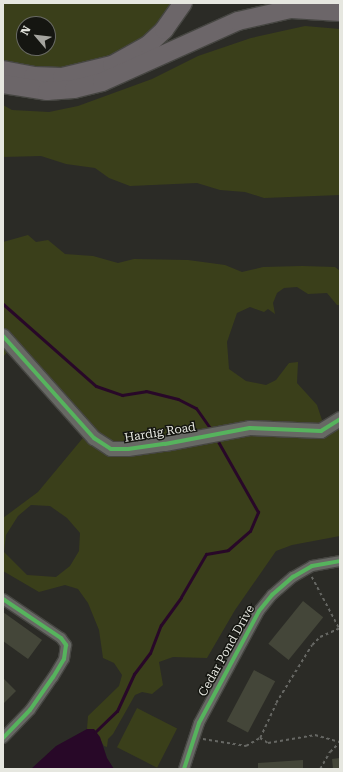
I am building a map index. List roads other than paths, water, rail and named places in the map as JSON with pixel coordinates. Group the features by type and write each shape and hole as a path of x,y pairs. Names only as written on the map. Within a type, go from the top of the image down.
{"highway":[{"path":"3,70 33,76 62,77 112,65 148,45 164,30 183,3"},
{"path":"3,84 47,91 74,89 102,82 238,21 291,9 340,12"}],"street":[{"name":"Hardig Road","path":"3,336 86,430 106,447 128,449 205,436 218,432 264,427 297,432 321,431 340,420"},
{"name":"Cedar Pond Drive","path":"184,769 194,735 243,637 259,611 284,584 308,568 340,561"},
{"path":"3,599 61,638 66,645 64,659 53,677 30,710 3,738"}],"waterway":[{"path":"3,304 96,386 122,395 146,391 178,399 196,408 213,432"},
{"path":"95,732 117,711 134,674 150,653 161,625 181,597 206,554 228,550 250,531 258,512 216,438"}]}
